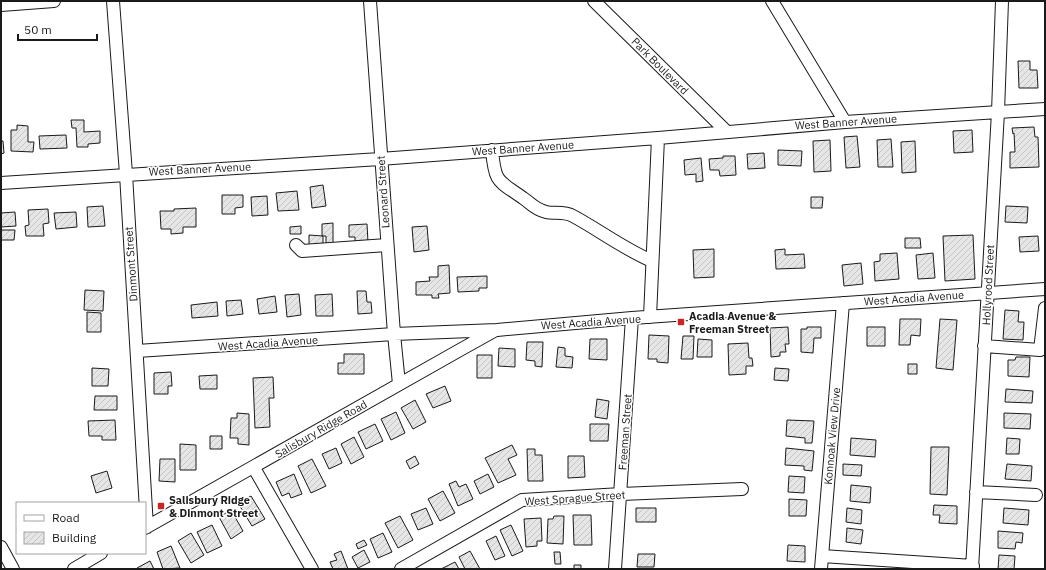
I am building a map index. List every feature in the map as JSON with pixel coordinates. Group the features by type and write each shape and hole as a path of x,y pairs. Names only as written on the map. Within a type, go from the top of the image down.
{"street":[{"path":"1,5 54,1"},
{"name":"Dinmont Street","path":"113,1 126,174 145,502"},
{"name":"Leonard Street","path":"370,1 380,159 399,384"},
{"name":"Park Boulevard","path":"594,1 727,132"},
{"path":"772,1 845,122"},
{"name":"Hollyrood Street","path":"972,567 998,112 1002,1"},
{"name":"West Banner Avenue","path":"1,183 380,159 845,122 1045,109"},
{"path":"650,317 658,138"},
{"path":"492,150 494,170 501,183 523,198 535,209 571,215 638,255 652,261"},
{"path":"296,245 302,250 387,246"},
{"name":"West Acadia Avenue","path":"137,351 394,334 497,330 632,318 1045,289"},
{"name":"Konnoak View Drive","path":"821,569 842,303"},
{"path":"984,346 1040,350 1045,308"},
{"name":"Freeman Street","path":"614,569 621,494 632,318"},
{"name":"Salisbury Ridge Road","path":"146,528 497,330"},
{"path":"254,468 312,569"},
{"name":"West Sprague Street","path":"401,569 522,500 742,489"},
{"path":"976,492 1036,495"},
{"path":"1,547 13,569"},
{"path":"74,569 91,565 100,554"},
{"path":"822,556 972,567"}],"building":[{"path":"1018,61 1030,61 1030,70 1037,70 1038,88 1019,88"},
{"path":"71,120 84,120 84,132 100,131 100,143 88,144 88,147 77,147 76,128 72,128"},
{"path":"17,125 28,126 28,142 34,142 33,152 11,151 11,130 17,130"},
{"path":"1034,127 1035,137 1038,137 1039,167 1010,168 1010,152 1015,152 1014,133 1013,134 1012,128"},
{"path":"972,130 973,152 954,153 953,131"},
{"path":"66,135 67,148 40,149 39,136"},
{"path":"857,136 860,167 846,168 844,137"},
{"path":"891,139 893,167 878,167 877,140"},
{"path":"830,140 831,171 814,172 813,141"},
{"path":"1,141 3,141 4,153 1,154"},
{"path":"915,141 916,172 902,173 901,142"},
{"path":"778,150 802,151 801,166 778,165"},
{"path":"764,153 765,168 748,169 747,154"},
{"path":"723,156 735,156 736,175 720,176 719,170 710,170 709,159 723,158"},
{"path":"701,158 703,181 696,182 696,174 685,175 684,160"},
{"path":"323,185 326,206 312,208 310,187"},
{"path":"297,191 299,210 278,211 276,193"},
{"path":"222,195 243,195 243,207 235,208 235,214 222,214"},
{"path":"267,196 268,215 252,216 251,197"},
{"path":"811,197 823,197 822,208 811,208"},
{"path":"103,206 105,226 88,227 87,207"},
{"path":"1006,206 1028,207 1027,223 1005,222"},
{"path":"196,208 196,227 183,227 183,233 171,234 171,229 161,229 160,211"},
{"path":"48,209 49,223 43,224 44,236 26,236 25,226 29,225 28,210"},
{"path":"15,212 16,226 1,227 1,213"},
{"path":"76,212 77,227 56,229 54,213"},
{"path":"333,223 333,247 326,247 326,236 322,236 322,224"},
{"path":"367,224 368,242 355,243 355,237 349,237 349,225"},
{"path":"301,226 301,234 290,234 290,227"},
{"path":"427,226 429,250 414,252 412,227"},
{"path":"1,230 15,230 14,240 1,240"},
{"path":"309,235 323,236 323,247 309,246"},
{"path":"973,235 975,279 945,281 943,236"},
{"path":"1038,236 1039,251 1020,252 1019,237"},
{"path":"905,238 920,238 921,248 905,248"},
{"path":"714,249 714,277 694,278 693,250"},
{"path":"785,249 785,255 804,254 805,268 776,269 775,250"},
{"path":"897,253 899,279 875,281 874,262 880,261 880,254"},
{"path":"933,253 935,278 918,279 916,255"},
{"path":"861,263 863,284 844,286 842,265"},
{"path":"449,265 450,293 438,294 439,298 432,298 432,295 416,295 416,282 430,281 429,277 438,277 438,266"},
{"path":"487,276 487,288 479,288 479,291 458,292 457,277"},
{"path":"85,290 104,291 103,311 84,310"},
{"path":"357,291 366,291 367,302 371,302 372,313 358,314"},
{"path":"299,294 301,315 287,317 285,295"},
{"path":"332,294 333,316 316,316 315,295"},
{"path":"275,296 277,312 259,314 257,299"},
{"path":"241,300 243,314 227,316 226,301"},
{"path":"217,302 218,316 192,318 191,305"},
{"path":"1005,310 1019,311 1018,322 1024,322 1023,340 1003,339"},
{"path":"87,312 101,313 101,332 87,332"},
{"path":"900,319 921,319 920,336 911,335 910,345 899,345"},
{"path":"940,319 957,320 953,370 936,368"},
{"path":"788,327 789,344 785,344 786,352 780,352 780,356 771,357 770,328"},
{"path":"807,327 821,327 821,338 814,338 813,353 801,352 801,329 807,329"},
{"path":"867,327 885,327 885,346 867,346"},
{"path":"649,335 669,336 668,363 657,362 657,359 648,359"},
{"path":"683,336 694,336 693,359 681,359"},
{"path":"590,339 607,339 607,360 589,359"},
{"path":"698,339 712,340 712,357 697,357"},
{"path":"527,342 543,342 542,367 535,366 535,361 526,360"},
{"path":"748,343 749,358 752,358 753,366 746,366 746,374 729,375 728,344"},
{"path":"558,347 565,348 565,356 573,357 572,368 556,367"},
{"path":"499,348 515,349 515,367 498,366"},
{"path":"344,354 364,354 364,374 338,374 338,363 344,363"},
{"path":"477,355 492,355 492,378 477,378"},
{"path":"1016,357 1030,357 1029,377 1008,376 1008,360 1015,360"},
{"path":"908,364 917,364 917,374 908,374"},
{"path":"92,368 109,369 108,386 92,386"},
{"path":"775,368 789,369 788,381 774,380"},
{"path":"171,372 172,386 168,386 168,394 154,394 154,373"},
{"path":"217,375 217,389 200,389 199,376"},
{"path":"273,377 274,398 269,398 270,427 255,428 253,378"},
{"path":"445,386 451,401 433,408 426,394"},
{"path":"1006,389 1033,391 1032,403 1005,402"},
{"path":"95,396 117,396 117,410 94,410"},
{"path":"597,399 609,401 607,419 595,417"},
{"path":"415,400 426,422 413,429 401,408"},
{"path":"396,412 405,433 391,440 381,419"},
{"path":"237,413 249,414 249,445 238,444 238,438 230,438 231,418 237,418"},
{"path":"1004,413 1031,414 1030,429 1004,428"},
{"path":"115,420 116,440 102,440 102,436 89,436 88,421"},
{"path":"787,420 814,421 812,443 805,443 805,438 786,436"},
{"path":"375,424 383,441 366,449 358,432"},
{"path":"590,424 609,424 608,441 590,441"},
{"path":"210,436 222,436 222,449 210,449"},
{"path":"354,437 364,457 351,464 341,444"},
{"path":"851,438 876,440 875,457 850,455"},
{"path":"1007,438 1020,439 1019,454 1006,454"},
{"path":"180,444 196,445 196,470 180,470"},
{"path":"512,445 517,455 508,459 516,475 498,483 485,458"},
{"path":"931,447 949,447 947,495 930,494"},
{"path":"336,448 342,463 329,469 322,454"},
{"path":"786,448 814,451 812,471 804,470 804,466 785,465"},
{"path":"527,449 535,449 535,455 542,455 543,481 528,481"},
{"path":"415,456 419,464 410,469 406,461"},
{"path":"568,456 584,456 585,477 568,478"},
{"path":"160,459 175,459 175,482 159,481"},
{"path":"312,459 326,486 311,493 298,466"},
{"path":"843,464 862,465 861,476 843,475"},
{"path":"1007,464 1032,466 1031,481 1005,479"},
{"path":"107,471 112,488 96,493 91,476"},
{"path":"294,474 302,494 291,498 289,493 282,496 276,482"},
{"path":"488,474 494,487 480,494 474,481"},
{"path":"789,476 805,477 804,493 788,492"},
{"path":"456,481 459,487 466,484 473,499 458,506 449,484"},
{"path":"851,485 871,487 870,503 850,501"},
{"path":"443,491 455,513 440,521 428,499"},
{"path":"251,496 265,519 252,526 238,503"},
{"path":"789,499 807,500 806,516 789,516"},
{"path":"934,505 957,506 957,524 939,523 940,515 933,515"},
{"path":"426,508 433,524 418,530 411,514"},
{"path":"636,508 656,508 656,522 636,522"},
{"path":"847,508 862,510 861,524 846,522"},
{"path":"1004,508 1029,510 1028,525 1003,523"},
{"path":"231,510 243,531 231,539 219,517"},
{"path":"573,515 591,515 592,545 574,545"},
{"path":"400,516 413,540 398,548 385,523"},
{"path":"554,516 564,516 563,544 547,543 548,519 553,519"},
{"path":"541,518 542,541 537,541 537,546 526,547 524,519"},
{"path":"212,525 222,546 207,553 197,532"},
{"path":"511,525 523,551 512,556 500,530"},
{"path":"847,528 863,530 861,544 846,542"},
{"path":"998,531 1023,533 1022,543 1016,542 1015,549 998,548"},
{"path":"191,533 204,555 191,563 178,541"},
{"path":"383,533 392,552 378,558 370,539"},
{"path":"496,536 505,556 495,560 486,541"},
{"path":"364,540 367,545 358,549 356,544"},
{"path":"788,545 805,546 805,562 787,561"},
{"path":"171,546 180,568 163,569 157,552"},
{"path":"364,550 370,562 358,568 352,557"},
{"path":"341,551 348,569 333,569 330,562 337,560 334,554"},
{"path":"470,551 480,569 465,569 459,557"},
{"path":"554,552 560,552 561,564 555,564"},
{"path":"638,554 655,554 654,567 637,567"},
{"path":"999,555 1015,556 1014,569 998,569"},
{"path":"150,561 154,569 137,568"},
{"path":"455,562 459,569 441,569"},
{"path":"574,565 581,565 581,569 574,569"}],"place":[{"name":"Acadia Avenue & Freeman Street","path":"681,322"},
{"name":"Salisbury Ridge & Dinmont Street","path":"161,506"}]}
